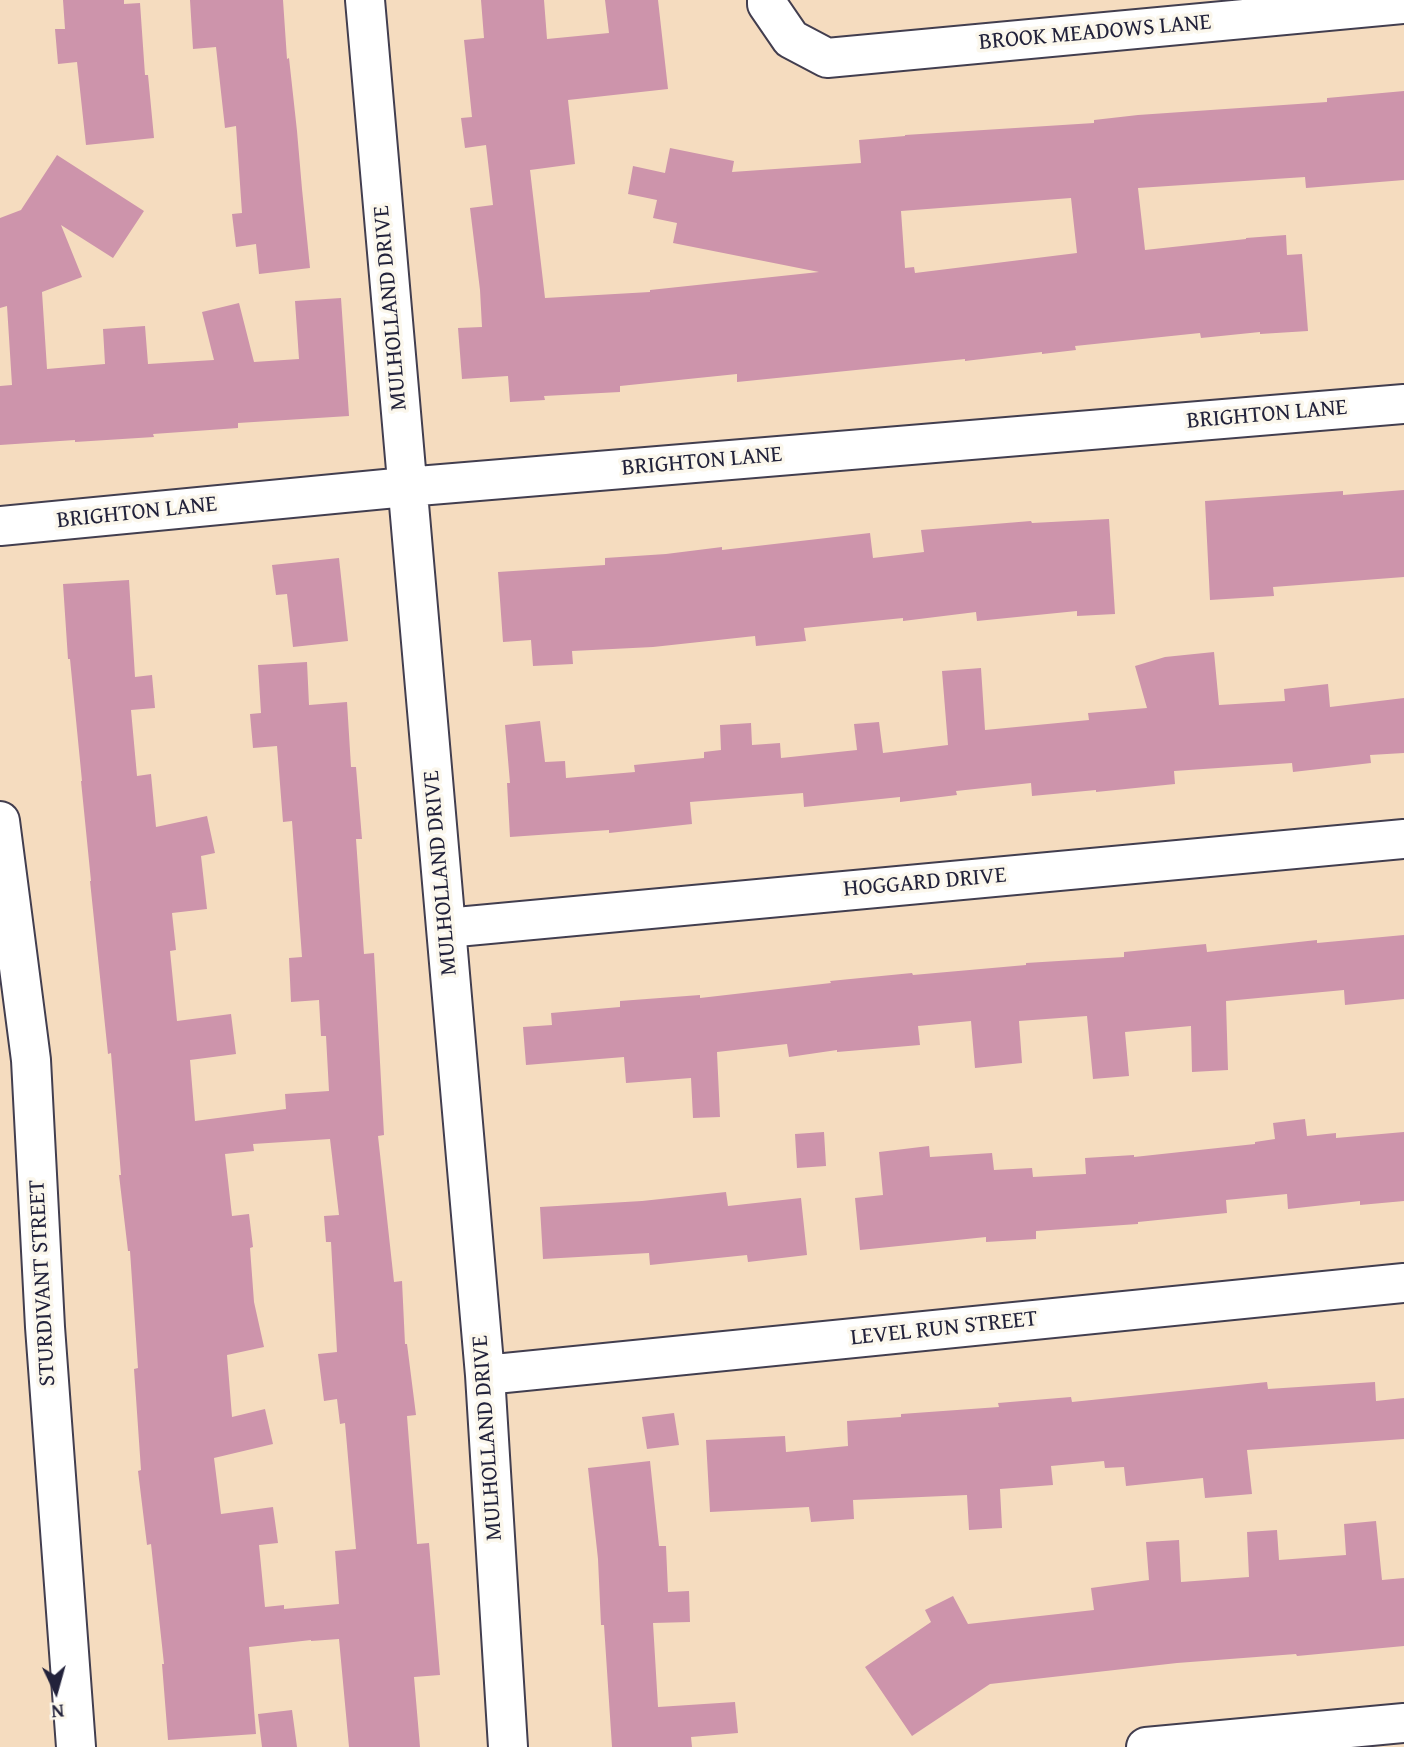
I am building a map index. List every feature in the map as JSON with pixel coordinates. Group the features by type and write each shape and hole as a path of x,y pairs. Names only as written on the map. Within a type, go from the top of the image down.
{"street":[{"name":"MULHOLLAND DRIVE","path":"365,0 485,1375 508,1747"},
{"name":"BROOK MEADOWS LANE","path":"767,0 791,39 827,58 1159,13 1404,4"},
{"name":"BRIGHTON LANE","path":"0,526 406,487 1404,404"},
{"name":"STURDIVANT STREET","path":"0,821 31,1060 45,1327 76,1747"},
{"name":"HOGGARD DRIVE","path":"446,928 1404,839"},
{"name":"LEVEL RUN STREET","path":"485,1375 1404,1283"},
{"path":"1146,1747 1404,1723"}],"building":[{"path":"63,0 124,0 124,4 140,3 145,75 148,75 154,138 86,145 77,62 58,64 55,29 65,29"},
{"path":"190,0 283,0 310,268 259,274 256,244 236,247 232,214 242,213 236,126 225,128 216,47 193,49"},
{"path":"481,0 544,0 547,39 609,33 605,0 658,0 668,89 568,100 575,164 530,170 545,298 650,292 819,272 673,243 677,223 653,218 657,200 628,194 633,166 665,173 670,148 734,161 732,172 861,163 859,140 1094,123 1094,120 1138,115 1327,102 1327,98 1404,91 1404,180 1306,188 1305,177 1138,188 1145,250 1286,235 1287,255 1302,254 1308,331 1260,332 1201,338 1200,333 1075,346 1076,350 1042,354 737,382 737,374 620,386 620,392 544,396 545,400 510,402 508,376 462,379 458,328 482,327 470,208 493,205 486,145 465,148 461,118 472,117 464,40 484,38","holes":["1071,198 1077,253 915,273 914,267 905,268 901,211"]},
{"path":"57,155 144,211 113,258 61,225 82,277 42,292 47,369 105,364 103,329 145,326 148,364 214,360 202,312 239,303 254,362 299,359 295,301 341,298 349,416 238,423 238,428 153,434 154,437 0,445 0,386 12,385 7,306 0,308 0,218 21,210"},
{"path":"1404,490 1404,577 1273,587 1274,596 1210,600 1205,501 1343,491 1343,495"},
{"path":"1109,519 1115,614 1077,616 1077,611 977,621 976,612 903,621 903,618 804,628 806,641 756,646 755,636 653,647 572,651 573,664 533,666 531,640 503,642 498,572 605,565 605,558 722,547 722,550 870,533 873,558 924,552 921,530 1031,521"},
{"path":"339,558 348,641 293,647 287,594 276,595 272,565"},
{"path":"129,580 135,677 152,675 155,708 131,710 137,776 151,774 156,827 207,816 215,853 201,856 207,909 172,913 176,950 170,951 177,1021 231,1014 236,1054 190,1060 195,1121 286,1109 285,1094 329,1091 326,1036 321,1036 319,1000 291,1002 289,958 302,957 292,821 283,822 277,746 253,748 250,714 261,713 258,665 307,662 309,705 347,702 351,767 356,767 362,839 356,839 364,954 374,953 384,1135 378,1136 394,1282 402,1281 405,1344 416,1415 407,1416 417,1544 429,1543 440,1675 414,1677 420,1747 349,1747 339,1639 249,1647 256,1734 168,1740 164,1664 151,1544 147,1545 138,1471 141,1470 134,1369 138,1368 130,1251 119,1175 111,1053 108,1054 90,881 63,584","holes":["330,1139 339,1215 324,1216 326,1242 331,1242 337,1352 318,1354 324,1401 337,1399 340,1424 345,1423 356,1549 335,1551 339,1604 284,1609 284,1605 265,1607 259,1545 278,1543 273,1507 221,1514 214,1458 273,1444 265,1409 232,1417 227,1355 264,1347 254,1302 250,1248 253,1247 249,1214 232,1216 225,1154 254,1151 253,1144"]},
{"path":"1214,652 1219,705 1285,701 1284,689 1328,684 1330,707 1404,698 1404,753 1370,755 1371,763 1293,772 1292,763 1174,771 1175,784 1096,792 1032,796 1031,783 956,791 957,795 900,802 900,797 804,807 803,793 690,802 692,824 609,833 609,830 510,837 507,783 510,783 505,725 540,721 545,762 565,761 566,778 635,772 634,765 704,758 704,752 721,750 720,725 751,723 752,745 780,743 781,758 857,750 854,724 879,722 883,753 948,745 942,671 981,668 985,730 1089,720 1088,713 1147,708 1135,666 1165,657"},
{"path":"1404,935 1404,999 1345,1005 1344,990 1226,1001 1228,1070 1192,1072 1191,1026 1125,1032 1129,1076 1093,1079 1087,1016 1019,1021 1022,1063 975,1068 971,1021 918,1026 920,1045 837,1050 789,1057 787,1044 717,1052 720,1117 693,1118 691,1078 626,1083 624,1057 526,1065 523,1027 552,1025 551,1013 620,1007 620,1001 700,995 700,998 912,973 1124,957 1124,952 1206,944 1207,952 1317,940 1317,943"},
{"path":"1305,1119 1307,1136 1336,1133 1336,1138 1404,1132 1404,1201 1360,1205 1360,1201 1288,1209 1287,1194 1226,1200 1227,1213 1138,1224 1036,1231 1036,1239 986,1242 986,1237 860,1250 855,1198 883,1195 879,1152 929,1146 930,1157 992,1153 994,1170 1032,1168 1033,1177 1086,1174 1085,1158 1134,1157 1255,1144 1275,1139 1273,1123"},
{"path":"824,1132 826,1166 797,1168 795,1134"},
{"path":"726,1192 728,1206 801,1198 807,1255 748,1262 747,1255 650,1265 649,1253 543,1259 540,1207 642,1201"},
{"path":"1267,1382 1268,1389 1375,1382 1376,1401 1404,1398 1404,1439 1247,1450 1252,1494 1205,1498 1203,1478 1126,1486 1124,1467 1105,1468 1104,1461 1051,1466 1053,1485 1000,1489 1002,1528 969,1530 967,1495 853,1500 854,1519 811,1522 809,1507 710,1512 706,1440 785,1436 786,1452 848,1446 847,1421 999,1407 998,1403 1071,1397 1072,1402"},
{"path":"674,1413 679,1445 647,1449 642,1417"},
{"path":"650,1461 659,1546 666,1546 668,1592 689,1591 690,1622 653,1623 658,1707 735,1702 738,1733 691,1737 692,1747 612,1747 604,1625 601,1625 598,1559 588,1468"},
{"path":"1376,1521 1382,1580 1404,1578 1404,1646 1177,1663 990,1684 912,1736 865,1667 931,1622 925,1610 953,1596 968,1624 1094,1610 1091,1588 1149,1580 1146,1542 1179,1540 1181,1582 1249,1577 1247,1532 1277,1530 1279,1560 1346,1555 1344,1524"},
{"path":"292,1710 297,1747 262,1747 258,1714"}]}
